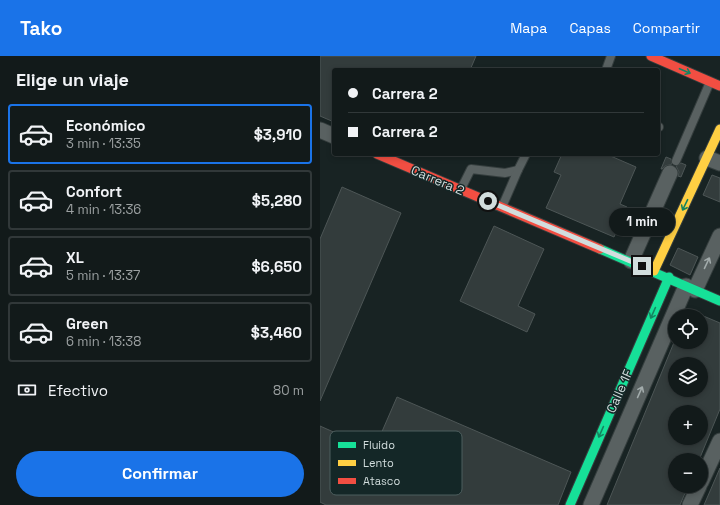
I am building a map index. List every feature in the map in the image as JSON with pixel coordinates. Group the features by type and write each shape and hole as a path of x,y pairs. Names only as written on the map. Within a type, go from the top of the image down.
{"street":[{"path":"651,56 720,86"},
{"path":"654,271 714,161 720,129"},
{"path":"320,130 332,135"},
{"name":"Carrera 2","path":"382,156 669,277 720,301"},
{"path":"631,261 673,167"},
{"name":"Calle 1F","path":"590,505 690,288 720,236"},
{"name":"Calle 1F","path":"570,505 669,277"},
{"path":"708,467 720,441"},
{"path":"690,505 696,493"}],"lane":[{"path":"607,68 611,56"},
{"path":"673,167 710,82"},
{"path":"502,207 525,156"},
{"path":"461,189 471,169 505,173 518,170"}],"building":[{"path":"320,56 476,56 471,68 332,68 332,121 320,116"},
{"path":"561,156 611,156 636,167 620,204 627,207 614,237 546,208 561,175 554,172"},
{"path":"666,157 671,159 672,164 661,169"},
{"path":"681,163 686,165 681,177 678,176 679,172 676,166"},
{"path":"712,175 720,178 720,202 703,195"},
{"path":"342,187 401,213 320,401 320,239"},
{"path":"494,226 544,249 518,306 535,314 527,332 460,301"},
{"path":"678,248 698,257 690,275 670,265"},
{"path":"708,318 720,323 720,409 708,438 708,405 668,405 668,445 705,445 702,453 668,453 668,493 685,493 680,505 607,505 671,349 708,349"},
{"path":"397,397 571,472 558,505 326,505 320,502 320,426 331,431 330,431 330,495 462,495 462,431 382,431"},
{"path":"720,468 720,505 704,505"}],"traffic: fast":[{"path":"600,249 720,301"},
{"path":"570,505 669,277"}],"traffic: slow":[{"path":"654,271 720,129"}],"traffic: jam":[{"path":"651,56 720,86"},
{"path":"382,156 600,249"}],"route":[{"path":"488,201 642,266"}]}
